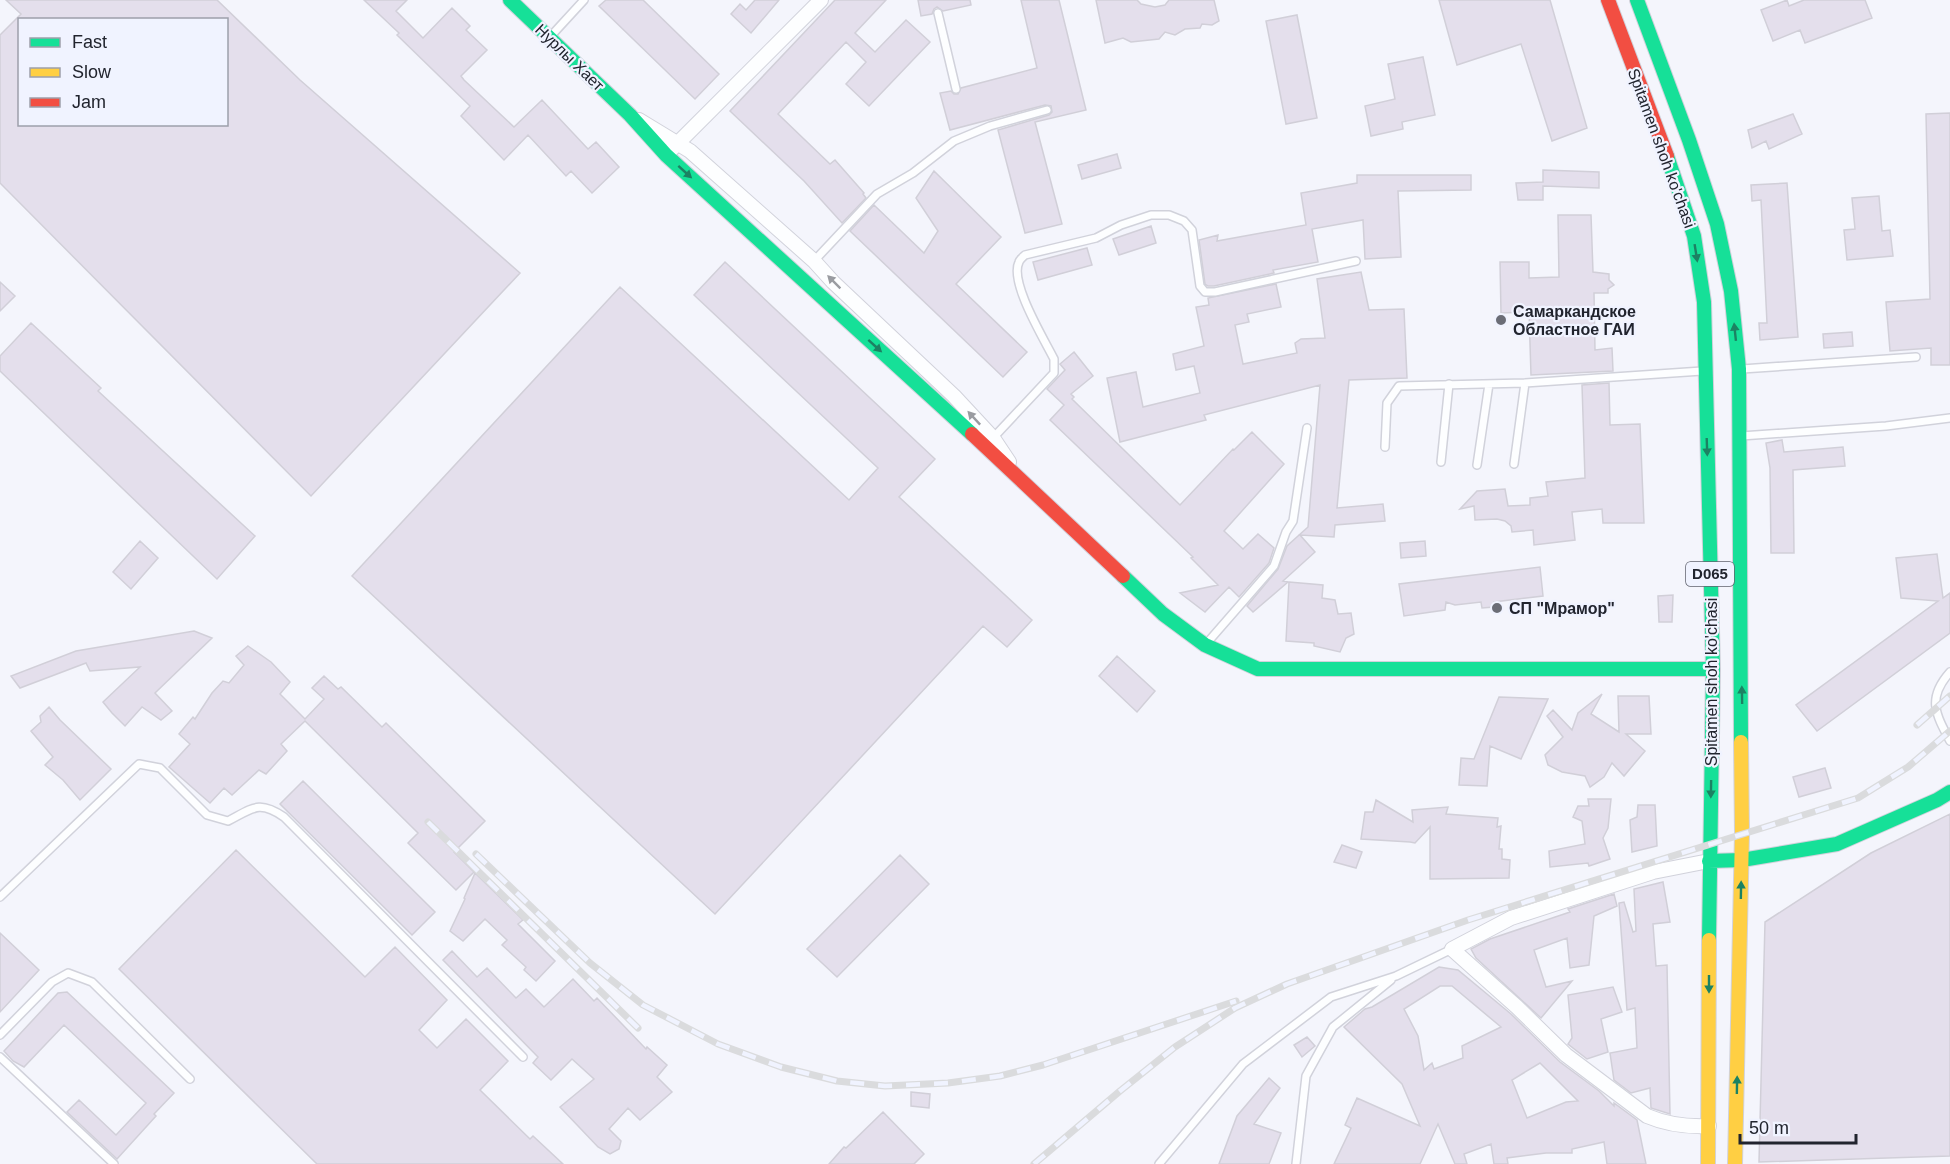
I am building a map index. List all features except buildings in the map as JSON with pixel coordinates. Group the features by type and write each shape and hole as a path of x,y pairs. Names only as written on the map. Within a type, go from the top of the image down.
{"main road":[{"name":"Нурлы Хает","path":"510,0 630,115 666,155 1022,480 1163,614 1205,645 1258,669 1713,669"},
{"name":"Spitamen shoh ko'chasi","path":"1608,0 1665,149 1694,236 1704,302 1713,669 1709,861 1708,1164"},
{"name":"Spitamen shoh ko'chasi","path":"1637,0 1717,224 1731,291 1740,369 1742,860 1735,1164"},
{"path":"1709,861 1742,860 1837,844 1950,792"}],"street":[{"path":"666,155 821,0"},
{"path":"630,115 690,151 814,261 833,282 954,396 993,438 1022,480"},
{"path":"1709,861 1653,872 1511,918 1452,949 1566,1055 1647,1116 1685,1127 1709,1125"}],"lane":[{"path":"550,37 585,0"},
{"path":"938,13 956,89"},
{"path":"814,261 877,194 913,173 954,141 970,133 1047,110"},
{"path":"969,125 970,133"},
{"path":"993,438 1054,373 1053,359 1021,294 1017,274 1018,262 1025,255 1096,238 1121,225 1151,215 1169,215 1184,221 1192,230 1200,286 1205,292 1215,292 1356,261"},
{"path":"1740,369 1916,357"},
{"path":"1386,447 1387,403 1399,386 1489,384 1705,370"},
{"path":"1514,464 1525,382"},
{"path":"1441,462 1449,384"},
{"path":"1477,465 1489,384"},
{"path":"1739,436 1886,426 1950,418"},
{"path":"1205,645 1274,566 1286,532 1293,521 1307,428"},
{"path":"1950,672 1941,682 1934,704 1950,741"},
{"path":"0,897 139,764 160,768 207,814 228,821 259,806 270,807 284,817 523,1057"},
{"path":"1159,1164 1243,1064 1331,997 1396,976 1452,949"},
{"path":"0,1035 52,982 68,974 92,982 190,1079"},
{"path":"1296,1164 1306,1076 1333,1027 1396,976"},
{"path":"0,1057 114,1164"}],"railway":[{"path":"1917,725 1950,696"},
{"path":"1034,1164 1175,1047 1235,1008 1287,984 1468,920 1858,798 1908,767 1950,731"},
{"path":"428,822 638,1028"},
{"path":"476,854 590,963 643,1005 718,1044 781,1067 837,1081 885,1086 948,1083 1000,1076 1043,1065 1236,1001"}],"traffic: fast":[{"path":"510,0 630,115 666,155 972,434"},
{"path":"1637,0 1689,140 1717,224 1731,291 1739,369 1741,742"},
{"path":"1667,156 1694,236 1704,302 1713,669 1709,940"},
{"path":"1123,576 1163,614 1205,645 1258,669 1713,669"},
{"path":"1709,861 1742,860 1837,844 1937,800 1950,792"}],"traffic: slow":[{"path":"1735,1164 1742,833 1741,742"},
{"path":"1708,1164 1709,940"}],"traffic: jam":[{"path":"1608,0 1667,156"},
{"path":"972,434 1123,576"}],"place":[{"name":"Самаркандское Областное ГАИ","path":"1501,320"},
{"name":"СП \"Мрамор\"","path":"1497,608"}]}
